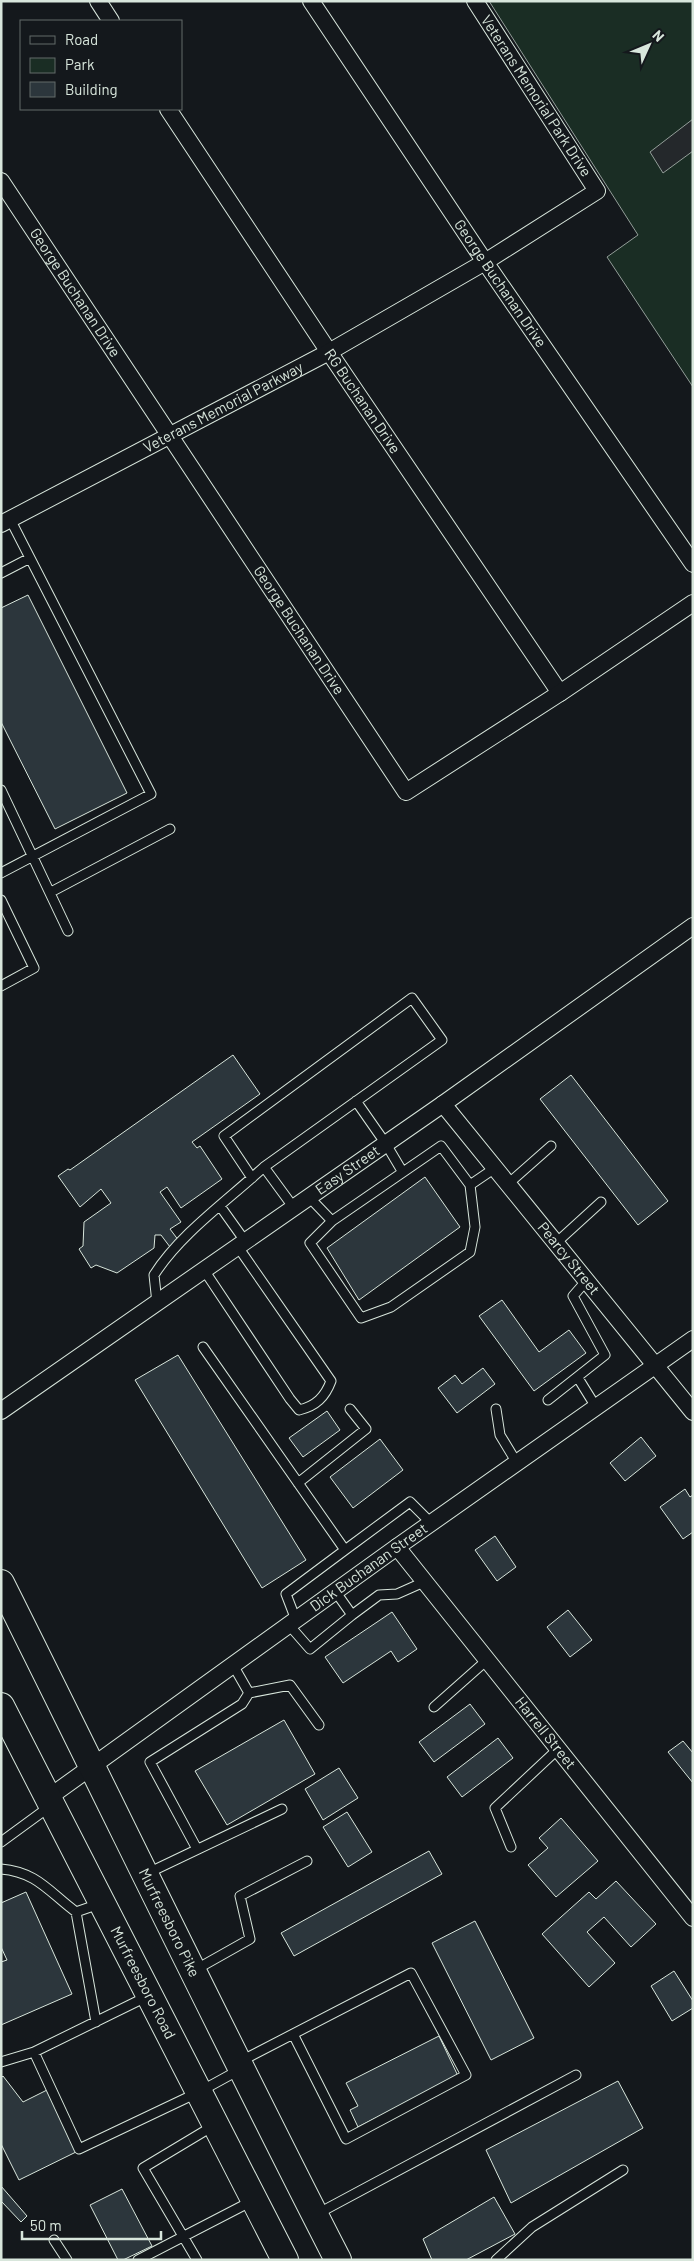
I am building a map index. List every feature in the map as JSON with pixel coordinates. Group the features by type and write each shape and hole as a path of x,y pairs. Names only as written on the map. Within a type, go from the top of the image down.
{"main road":[{"name":"Murfreesboro Pike","path":"1,1583 238,2066 338,2260"},
{"name":"Murfreesboro Road","path":"1,1706 285,2260"}],"street":[{"path":"98,1 110,20"},
{"name":"George Buchanan Drive","path":"311,1 484,262 693,564"},
{"name":"Veterans Memorial Park Drive","path":"475,1 597,191"},
{"name":"RG Buchanan Drive","path":"169,110 329,352 560,693"},
{"name":"George Buchanan Drive","path":"1,181 406,792 560,693 693,603"},
{"name":"Veterans Memorial Parkway","path":"6,521 329,352 484,262 597,191"},
{"name":"Easy Street","path":"1,1411 386,1144 693,926"},
{"name":"Pearcy Street","path":"443,1104 693,1412"},
{"name":"Dick Buchanan Street","path":"50,1801 92,1766 292,1622 693,1339"},
{"name":"Harrell Street","path":"397,1547 693,1918"}],"lane":[{"path":"1,873 151,794 30,558 6,521"},
{"path":"1,573 30,558"},
{"path":"1,790 34,855 68,931"},
{"path":"51,892 170,829"},
{"path":"1,900 34,968 1,986"},
{"path":"157,1303 154,1275 167,1254 220,1206 252,1178 264,1167 442,1040 412,998 224,1136 252,1178"},
{"path":"356,1101 402,1171"},
{"path":"441,1146 470,1185 475,1227 470,1252 391,1307 361,1318 310,1243 332,1221 402,1171 441,1146"},
{"path":"508,1184 550,1146"},
{"path":"264,1167 294,1208"},
{"path":"470,1185 496,1168"},
{"path":"309,1197 332,1221"},
{"path":"556,1243 601,1202"},
{"path":"204,1270 299,1410 310,1408 326,1394 331,1381 242,1244 220,1206"},
{"path":"548,1400 605,1355 573,1296 587,1280"},
{"path":"203,1347 345,1550"},
{"path":"578,1378 596,1407"},
{"path":"298,1483 366,1430 350,1409"},
{"path":"496,1409 500,1435 517,1463"},
{"path":"424,1582 397,1594 379,1595 310,1650 292,1622 286,1594 410,1502 431,1523"},
{"path":"336,1591 352,1615"},
{"path":"434,1707 487,1660"},
{"path":"233,1665 249,1693"},
{"path":"197,1850 150,1762 242,1704 249,1693 290,1685 318,1725"},
{"path":"511,1847 495,1808 558,1749"},
{"path":"1,1842 50,1801"},
{"path":"145,1874 282,1809"},
{"path":"193,1972 250,1939 240,1896 307,1861"},
{"path":"1,1869 19,1870 37,1879 53,1895 76,1912 96,2022"},
{"path":"76,1912 102,1903"},
{"path":"34,2052 79,2149 199,2092 238,2066 293,2034 411,1973 466,2075 346,2139 293,2034"},
{"path":"1,2062 34,2052 149,1996"},
{"path":"315,2215 576,2075"},
{"path":"197,2260 143,2168 215,2124"},
{"path":"496,2260 532,2227 623,2170"},
{"path":"138,2260 254,2200"},
{"path":"54,2240 67,2260"}],"green space":[{"path":"489,1 693,1 693,387 607,257 638,235"}],"shaded area":[{"path":"693,119 693,151 663,173 650,152"}],"building":[{"path":"28,595 127,793 55,829 1,722 1,608"},
{"path":"233,1055 260,1094 192,1142 197,1148 200,1146 222,1179 181,1208 167,1187 160,1192 181,1222 170,1229 179,1241 170,1247 161,1235 155,1235 154,1248 117,1273 96,1265 91,1268 79,1249 83,1246 84,1222 111,1203 101,1189 80,1207 58,1176 68,1169 70,1170"},
{"path":"571,1075 668,1201 638,1225 540,1099"},
{"path":"425,1177 460,1227 359,1300 327,1248"},
{"path":"502,1300 539,1352 569,1330 586,1353 534,1391 479,1316"},
{"path":"178,1355 306,1560 262,1588 135,1380"},
{"path":"483,1368 495,1384 457,1413 438,1388 455,1375 462,1384"},
{"path":"327,1411 340,1430 303,1457 289,1438"},
{"path":"641,1437 656,1456 625,1481 610,1463"},
{"path":"380,1439 403,1470 353,1508 330,1477"},
{"path":"685,1489 690,1497 693,1495 693,1532 683,1539 660,1507"},
{"path":"495,1536 516,1567 497,1581 475,1550"},
{"path":"568,1610 592,1640 570,1657 547,1627"},
{"path":"392,1612 417,1649 398,1662 391,1651 343,1683 325,1657"},
{"path":"470,1704 485,1724 434,1762 419,1742"},
{"path":"284,1720 315,1774 227,1825 195,1771"},
{"path":"498,1738 513,1758 462,1797 447,1777"},
{"path":"683,1741 693,1753 693,1783 668,1752"},
{"path":"339,1768 358,1798 323,1820 305,1789"},
{"path":"347,1812 372,1852 348,1867 323,1827"},
{"path":"561,1818 598,1861 556,1897 528,1865 548,1848 539,1838"},
{"path":"429,1851 442,1874 294,1956 281,1933"},
{"path":"616,1881 656,1924 631,1947 604,1917 587,1932 615,1963 589,1987 542,1934 589,1892 596,1899"},
{"path":"26,1892 72,1994 1,2025 1,1962 7,1960 1,1947 1,1903"},
{"path":"475,1921 534,2038 491,2060 432,1943"},
{"path":"674,1971 693,2001 693,2008 672,2021 651,1986"},
{"path":"439,2036 458,2076 358,2127 350,2110 358,2106 346,2083"},
{"path":"3,2076 23,2102 47,2090 76,2152 19,2180 1,2144 1,2078"},
{"path":"618,2081 643,2128 511,2203 486,2150"},
{"path":"1,2186 27,2216 21,2222 1,2201"},
{"path":"122,2189 152,2246 123,2260 118,2260 90,2205"},
{"path":"494,2197 515,2234 466,2260 432,2260 423,2239"}]}
